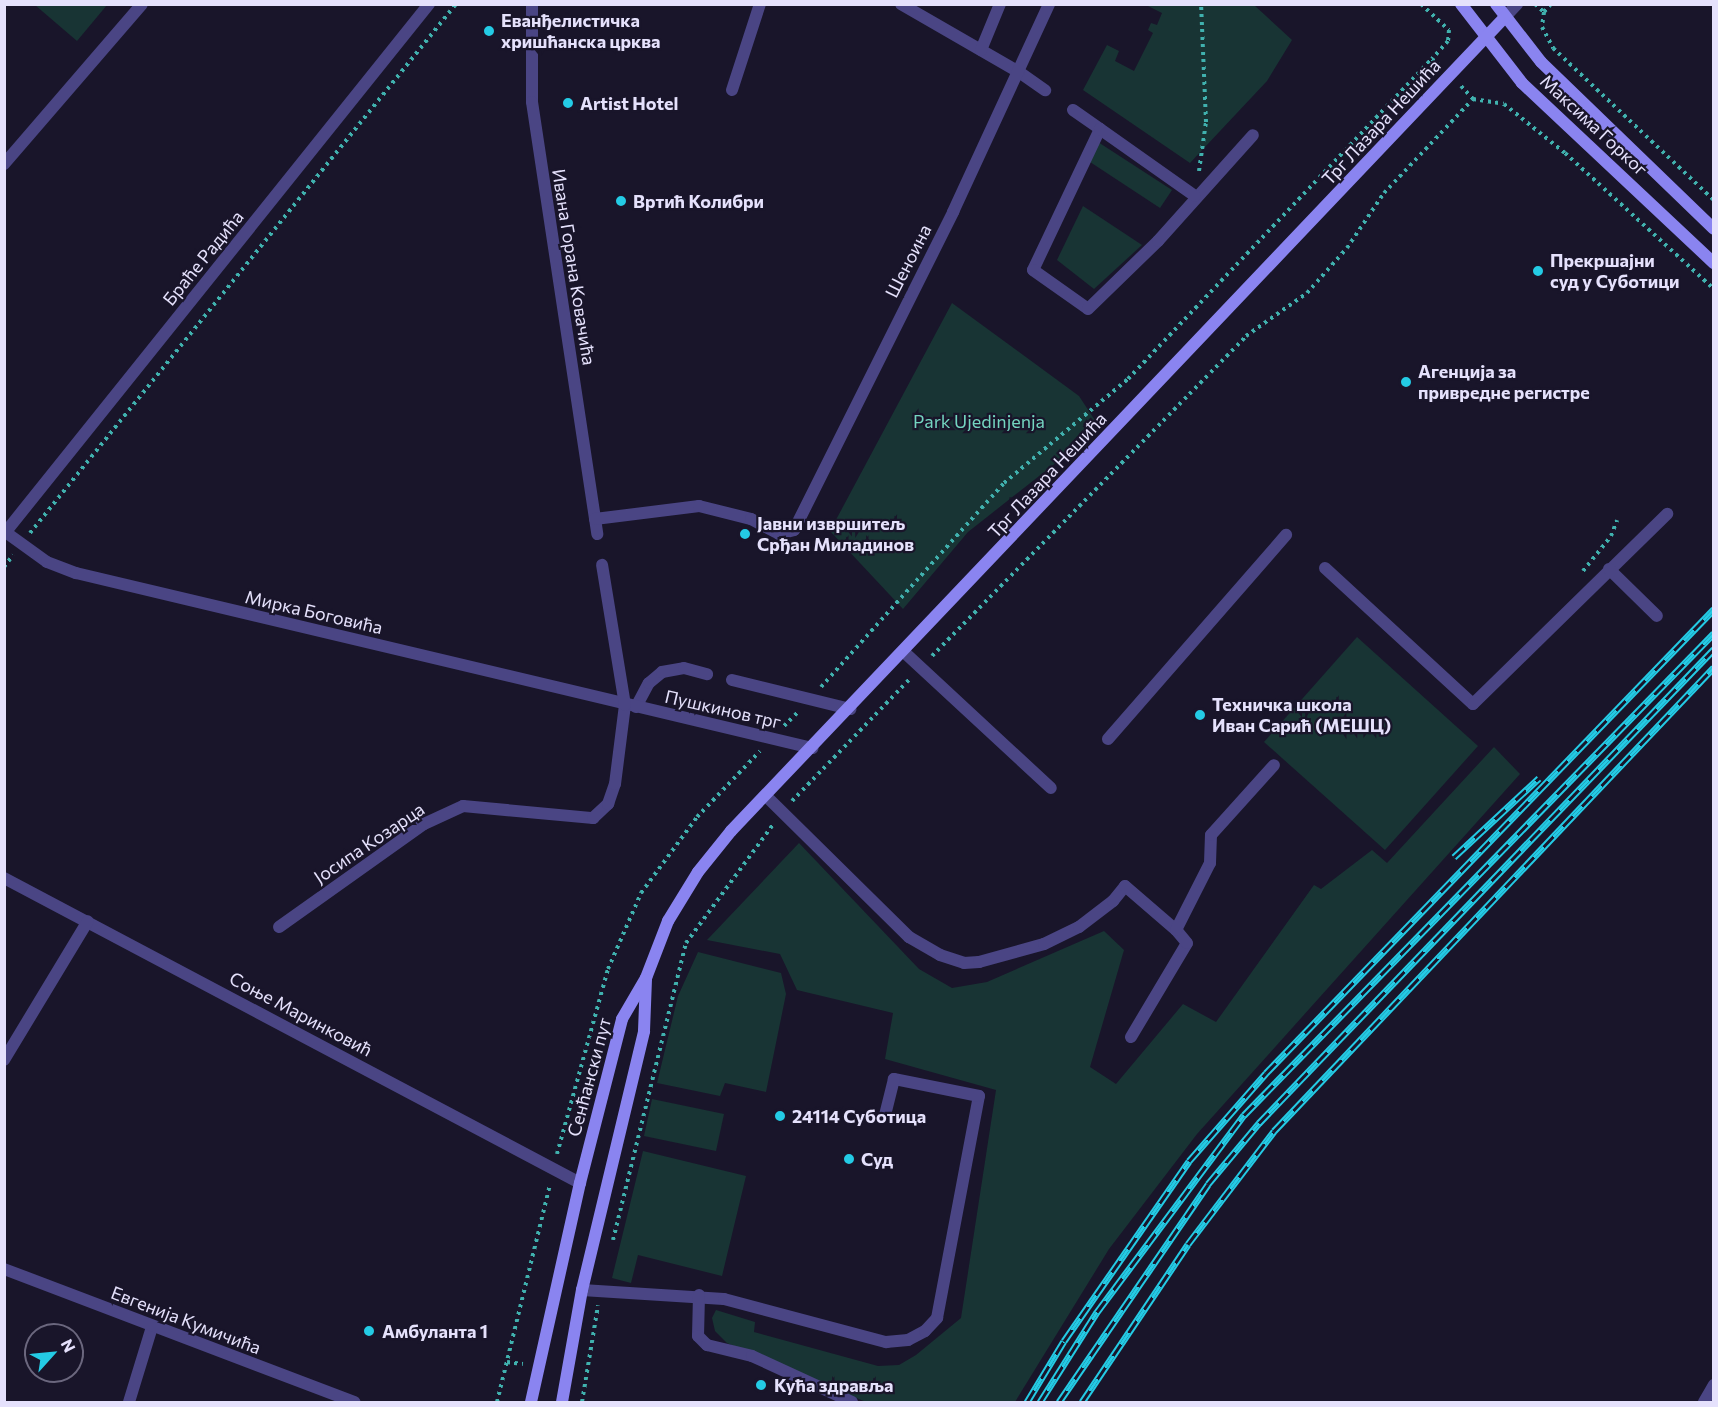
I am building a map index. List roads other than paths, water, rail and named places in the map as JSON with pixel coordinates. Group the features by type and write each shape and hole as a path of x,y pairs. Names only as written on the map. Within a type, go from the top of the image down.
{"main road":[{"name":"Максима Горког","path":"1461,4 1488,35 1522,83 1713,263"},
{"name":"Максима Горког","path":"1496,4 1541,62 1713,230"},
{"name":"Трг Лазара Нешића","path":"646,978 668,921 698,872 766,796 1505,17"},
{"name":"Сенћански пут","path":"531,1402 580,1183 622,1019 646,978"},
{"path":"562,1402 582,1290 644,1031 646,978"}],"street":[{"path":"4,164 142,4"},
{"name":"Браће Радића","path":"5,532 429,4"},
{"name":"Ивана Горана Ковачића","path":"532,4 532,102 597,534"},
{"path":"732,90 760,4"},
{"path":"902,4 1019,72 1045,90"},
{"path":"981,50 1000,4"},
{"name":"Шеноина","path":"595,519 699,506 751,519 779,534 794,530 1019,72 1049,4"},
{"path":"1505,17 1517,4"},
{"path":"1073,110 1195,196"},
{"path":"1100,129 1033,270 1088,309 1158,241 1195,196 1253,135"},
{"path":"1325,568 1473,705 1667,514"},
{"name":"Мирка Боговића","path":"5,532 20,545 76,573 630,706"},
{"path":"1108,739 1286,535"},
{"path":"602,565 630,706"},
{"path":"1609,569 1657,616"},
{"path":"904,652 1051,788"},
{"path":"630,706 649,682 662,672 684,668 707,674"},
{"path":"732,680 850,709"},
{"name":"Пушкинов трг","path":"630,706 812,748"},
{"name":"Јосипа Козарца","path":"279,927 424,824 463,806 593,819 608,804 615,784 630,706"},
{"path":"1176,930 1210,863 1211,835 1274,765"},
{"path":"766,796 909,937 948,958 979,962 1044,944 1079,927 1113,901 1125,886 1176,930 1187,943 1131,1037"},
{"name":"Соње Маринковић","path":"4,878 580,1183"},
{"path":"4,1060 88,921"},
{"path":"582,1290 699,1295 868,1340 908,1340 926,1331 937,1318 979,1096 894,1079 885,1114"},
{"name":"Евгенија Кумичића","path":"4,1269 340,1400 355,1402"},
{"path":"699,1295 698,1336 707,1345 752,1356 852,1402"},
{"path":"129,1402 152,1327"},
{"path":"1704,1402 1713,1384"}],"railway":[{"path":"1027,1402 1064,1341 1189,1161 1266,1073 1714,609"},
{"path":"1040,1402 1097,1312 1244,1115 1714,633"},
{"path":"1059,1402 1208,1184 1259,1123 1714,649"},
{"path":"1082,1402 1188,1244 1274,1131 1714,667"},
{"path":"1454,857 1539,778"}],"place":[{"name":"Еванђелистичка хришћанска црква","path":"489,31"},
{"name":"Artist Hotel","path":"568,103"},
{"name":"Вртић Колибри","path":"621,201"},
{"name":"Прекршајни суд у Суботици","path":"1538,271"},
{"name":"Агенција за привредне регистре","path":"1406,382"},
{"name":"Јавни извршитељ Срђан Миладинов","path":"745,534"},
{"name":"Техничка школа Иван Сарић (МЕШЦ)","path":"1200,715"},
{"name":"24114 Суботица","path":"780,1116"},
{"name":"Суд","path":"849,1159"},
{"name":"Амбуланта 1","path":"369,1331"},
{"name":"Кућа здравља","path":"761,1385"}],"park label":[{"name":"Park Ujedinjenja","path":"979,421"}]}
